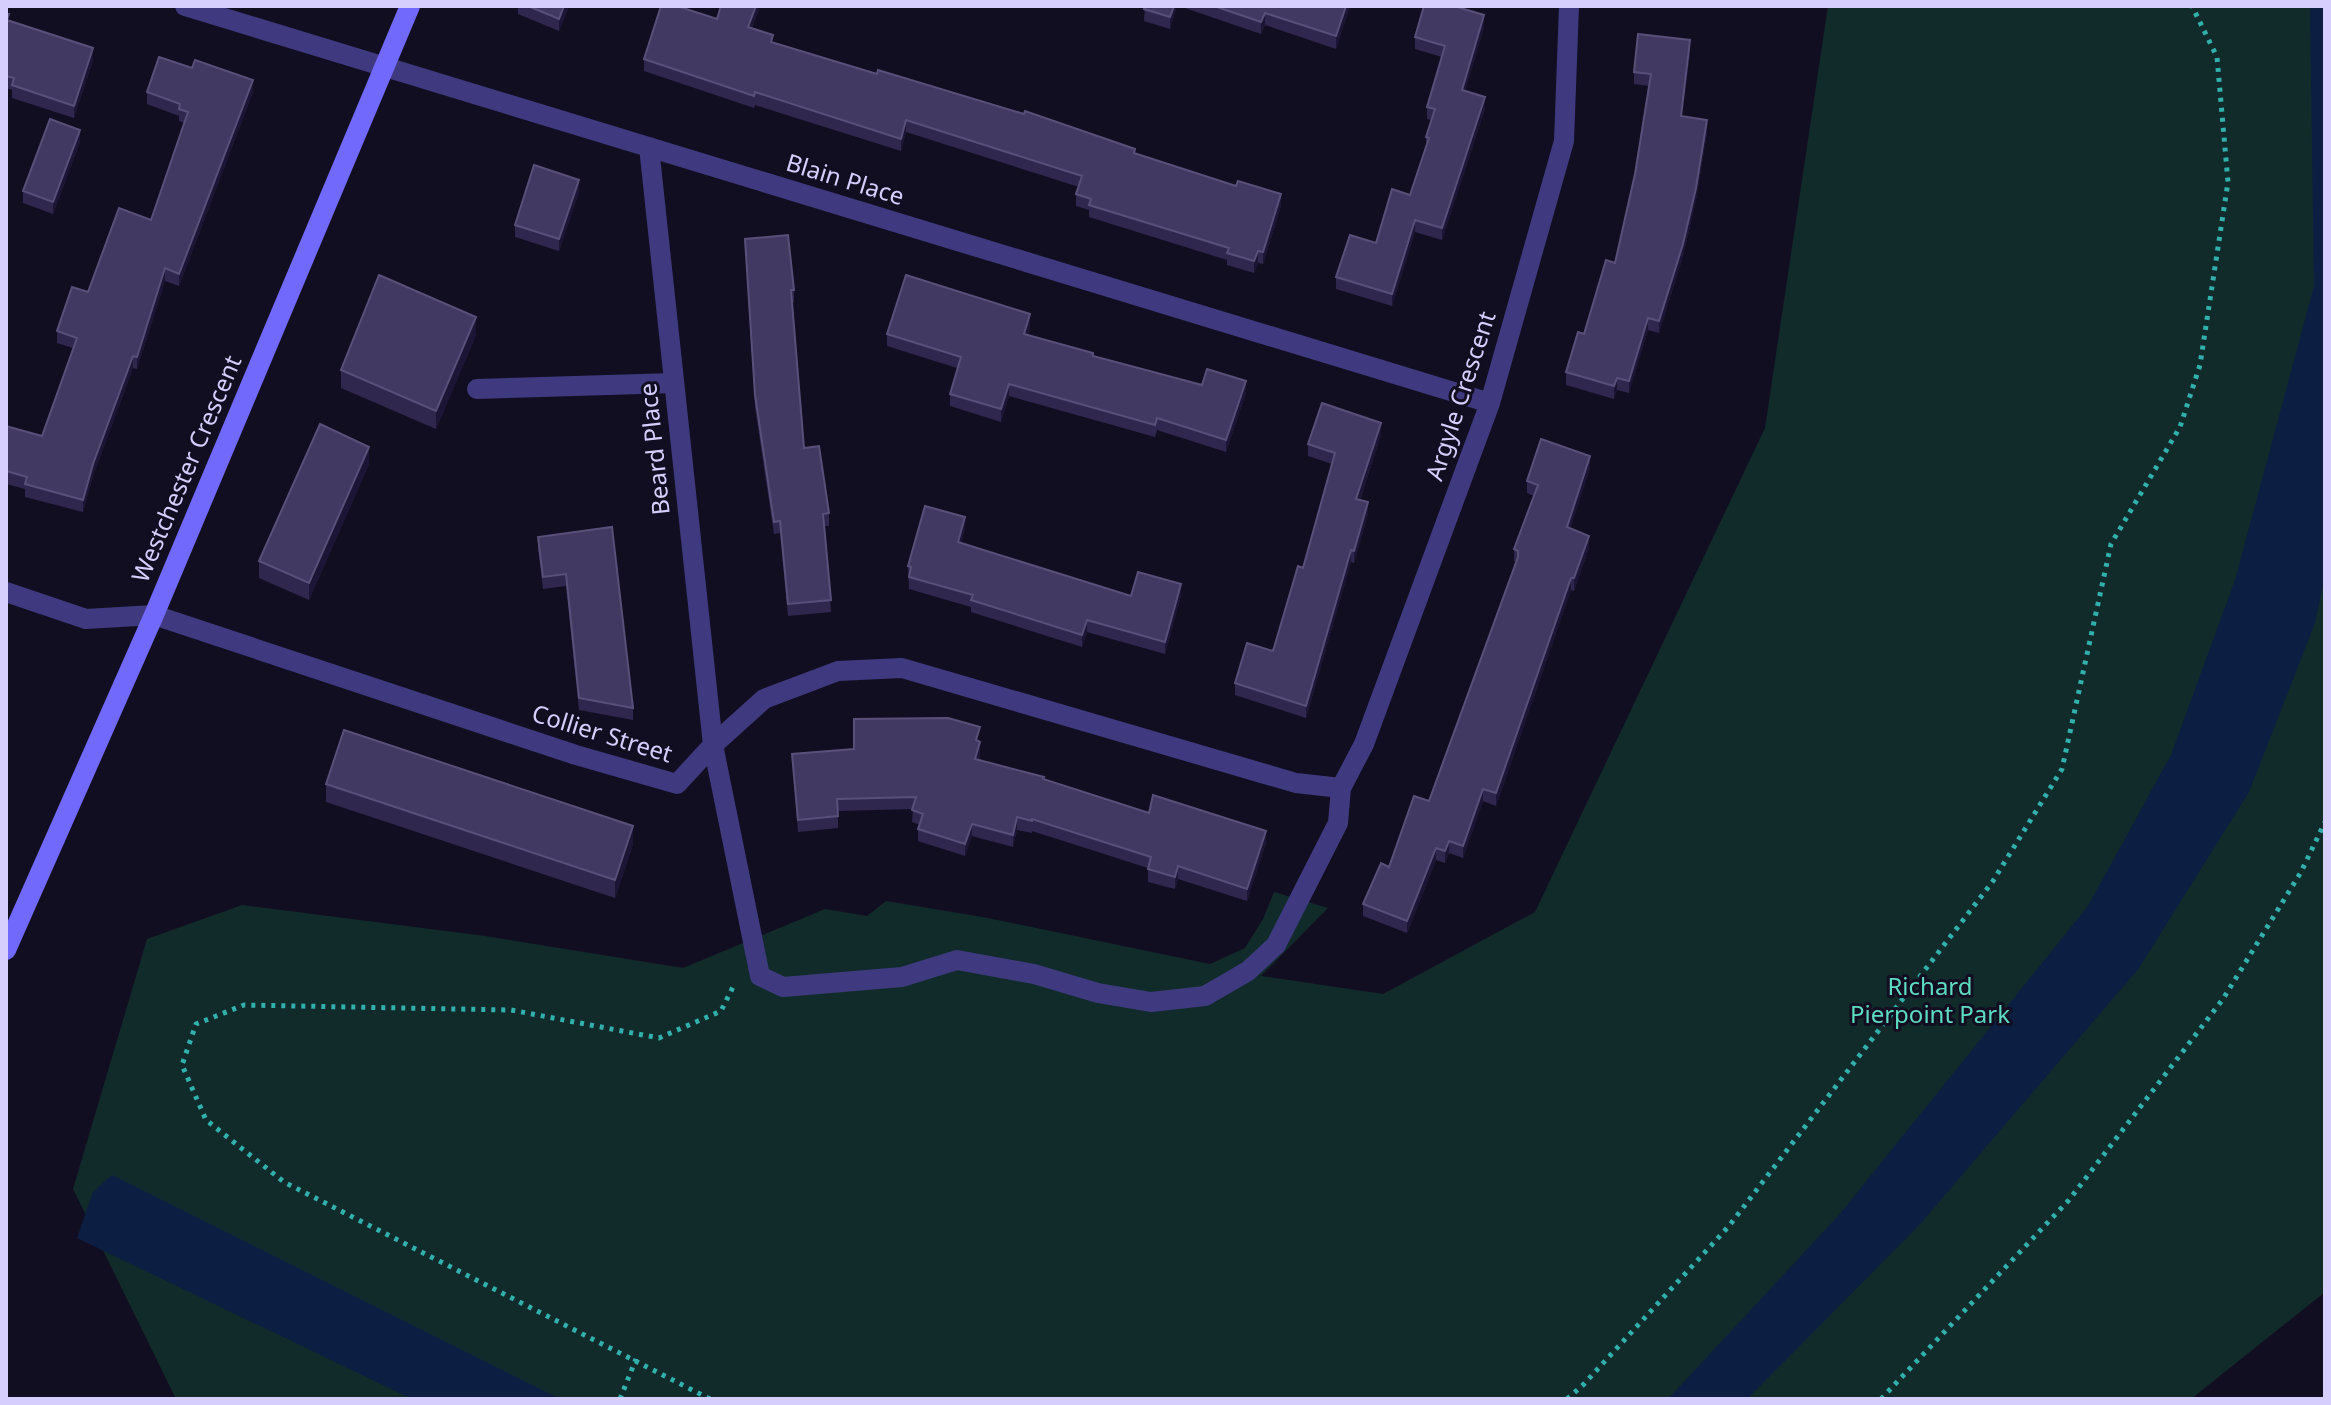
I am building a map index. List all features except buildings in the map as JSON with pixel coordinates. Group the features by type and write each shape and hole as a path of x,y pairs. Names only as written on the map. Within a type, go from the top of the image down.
{"main road":[{"name":"Westchester Crescent","path":"6,950 154,615 410,6"}],"street":[{"name":"Blain Place","path":"185,6 1490,403"},
{"name":"Argyle Crescent","path":"1341,788 1364,744 1490,403 1564,141 1569,6"},
{"name":"Beard Place","path":"649,147 713,745 760,976 783,987 902,977 957,960 1034,974 1098,993 1151,1002 1205,996 1248,971 1276,945 1338,823 1341,788"},
{"path":"477,389 674,383"},
{"name":"Collier Street","path":"6,592 86,619 154,615 576,755 677,784 713,745 764,699 838,671 902,668 1296,783 1341,788"}],"path":[{"path":"1567,1399 1729,1226 1993,881 2062,769 2111,544 2180,427 2200,365 2228,182 2217,57 2192,6"},
{"path":"1881,1399 2069,1200 2223,999 2301,872 2325,822"},
{"path":"710,1399 284,1182 206,1120 182,1065 196,1024 244,1005 511,1010 659,1038 721,1011 754,943"},
{"path":"620,1399 636,1359"}],"green space":[{"name":"Richard Pierpoint Park","path":"1828,6 2325,6 2325,1292 2191,1399 176,1399 73,1189 147,939 242,905 485,936 683,968 825,909 867,916 886,901 988,918 1210,964 1245,948 1263,919 1274,892 1328,908 1261,976 1383,994 1535,912 1765,428"}],"water":[{"path":"2310,6 2325,6 2325,575 2315,623 2249,792 2139,968 1921,1223 1747,1399 1668,1399 1839,1215 2088,906 2171,755 2235,580 2314,286"},
{"path":"112,1175 560,1399 412,1399 77,1238 93,1192"}]}
